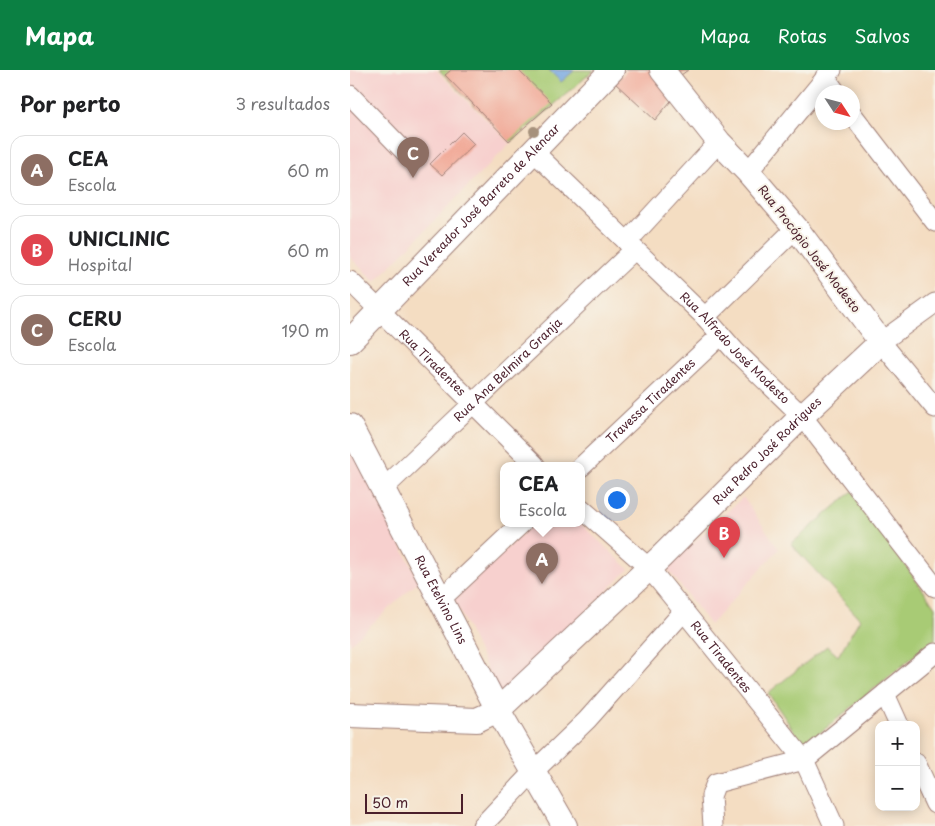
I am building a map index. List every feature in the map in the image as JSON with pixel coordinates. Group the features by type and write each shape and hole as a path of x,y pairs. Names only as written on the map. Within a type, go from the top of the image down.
{"main road":[{"name":"Rua Vereador José Barreto de Alencar","path":"350,341 612,70"},
{"name":"Rua Procópio José Modesto","path":"662,70 719,142 748,172 796,228 881,342"},
{"name":"Rua Pedro José Rodrigues","path":"350,716 477,720 498,710 649,568 802,416 881,342"},
{"name":"Rua Etelvino Lins","path":"350,426 498,710 565,826"}],"street":[{"path":"748,172 828,74"},
{"path":"350,95 408,155"},
{"path":"860,124 935,222"},
{"name":"Rua Ana Belmira Granja","path":"382,490 473,404 631,246 719,142"},
{"name":"Rua Alfredo José Modesto","path":"534,151 705,317 802,416 935,587"},
{"path":"705,317 796,228"},
{"name":"Rua Tiradentes","path":"350,281 532,462"},
{"name":"Rua Pedro José Rodrigues","path":"881,342 935,303"},
{"name":"Travessa Tiradentes","path":"585,463 721,335"},
{"name":"Rua Procópio José Modesto","path":"881,342 935,408"},
{"name":"Rua Tiradentes","path":"585,512 649,568 804,760 834,826"},
{"path":"441,599 518,527"},
{"path":"482,826 533,772 587,720 684,611"},
{"path":"712,820 711,796 716,783 804,760 935,653"},
{"path":"885,694 897,721"},
{"path":"917,766 935,804"}],"shaded area":[{"path":"350,70 436,70 510,143 375,282 350,257"},
{"path":"350,443 419,581 350,644"},
{"path":"743,497 779,549 710,625 667,568"},
{"path":"530,527 584,527 629,569 500,697 454,599"}],"green space":[{"path":"439,70 594,70 511,142"},
{"path":"853,491 935,607 935,639 804,746 768,693 827,646 838,656 860,619 791,544"}],"water":[{"path":"549,70 575,70 561,82"}],"building":[{"path":"451,70 518,70 552,103 509,141 445,75"},
{"path":"627,70 658,70 676,95 655,120 615,83"},
{"path":"675,70 688,70 681,75"},
{"path":"462,132 474,144 442,175 430,164"}],"place":[{"name":"CERU","path":"413,178"},
{"name":"UNICLINIC","path":"724,558"},
{"name":"CEA","path":"542,584"}]}
